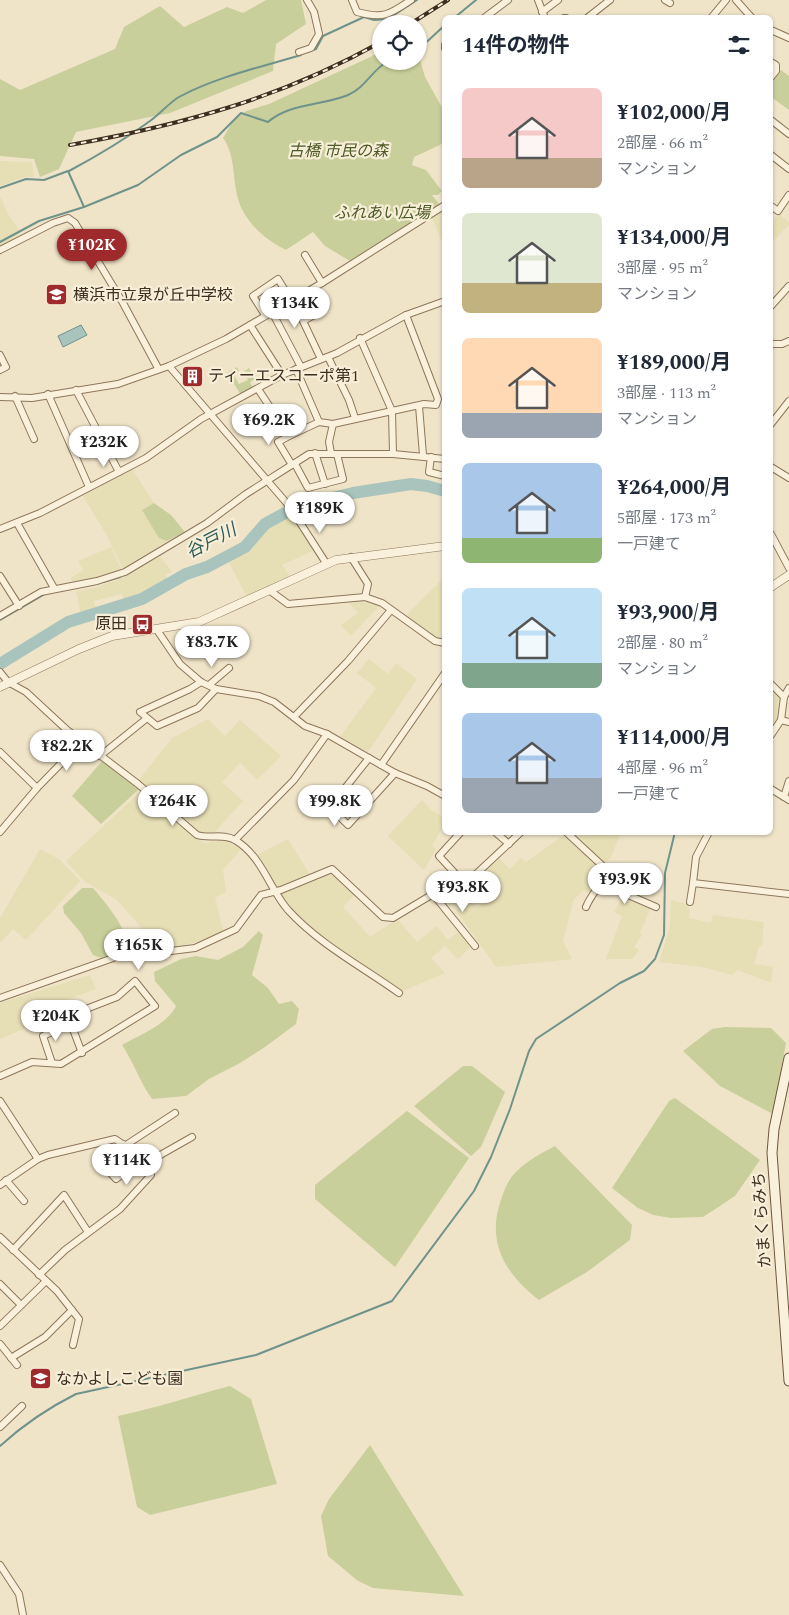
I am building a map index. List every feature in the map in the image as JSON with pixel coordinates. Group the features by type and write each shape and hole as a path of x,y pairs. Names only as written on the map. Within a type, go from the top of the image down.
{"main road":[{"name":"かまくらみち","path":"789,1058 774,1128 772,1153 789,1381"}],"street":[{"path":"299,52 311,48 319,34 314,12 307,0"},
{"path":"352,0 357,12 375,17 388,15 411,0"},
{"path":"488,15 508,0"},
{"path":"538,0 543,15 558,0"},
{"path":"591,15 610,0"},
{"path":"715,15 726,0"},
{"path":"736,0 749,15"},
{"path":"773,31 789,38"},
{"path":"773,63 776,65 776,71 773,75"},
{"path":"773,122 789,134"},
{"path":"773,157 789,169"},
{"path":"773,207 778,211 789,195"},
{"path":"0,397 32,398 118,384 158,368 169,366 269,314 322,283 442,207"},
{"path":"0,250 53,222 68,218 74,222 128,312 158,368"},
{"path":"305,256 322,283"},
{"path":"291,300 278,279 253,296 269,314 298,368 319,422"},
{"path":"773,304 789,286"},
{"path":"306,292 316,314 303,321 349,400 355,418"},
{"path":"0,529 40,513 146,458 210,415 282,375 324,358 406,315 442,302"},
{"path":"333,424 328,442 343,479 308,488 278,442 319,422 333,424 424,404 436,406 438,399 406,315"},
{"path":"250,325 282,375"},
{"path":"360,338 392,411 393,454"},
{"path":"773,344 782,344 789,341"},
{"path":"0,355 6,367 0,370"},
{"path":"169,366 267,482 290,506 326,563"},
{"path":"258,389 289,436"},
{"path":"76,390 119,472"},
{"path":"48,394 89,487"},
{"path":"15,396 34,439"},
{"path":"773,421 789,401"},
{"path":"419,406 423,455"},
{"path":"315,453 325,484"},
{"path":"0,616 41,592 54,588 96,582 125,572 207,523 246,494 309,454 423,455 442,459"},
{"path":"431,457 429,472 442,475"},
{"path":"773,468 789,478"},
{"path":"17,523 54,588"},
{"path":"773,538 789,568"},
{"path":"0,687 112,636 199,622 326,563 351,557 442,546"},
{"path":"351,557 368,584 365,597"},
{"path":"773,586 789,575"},
{"path":"0,576 19,606"},
{"path":"269,590 288,604 365,597 382,603 435,641 442,642"},
{"path":"294,717 348,661 391,610"},
{"path":"158,630 180,664 201,682 216,689 260,696 274,702 306,726 326,734 381,766 428,786 442,794"},
{"path":"209,685 229,668"},
{"path":"0,672 9,682 44,706 82,742 138,784 197,835 225,837 235,840 254,857 287,908 332,948 399,993"},
{"path":"381,766 442,677"},
{"path":"201,682 190,690 140,712 156,726 198,708 216,689"},
{"path":"773,686 784,697"},
{"path":"773,732 780,720 784,697 789,688"},
{"path":"100,756 146,719"},
{"path":"780,720 789,722"},
{"path":"235,840 294,780 326,734"},
{"path":"0,832 37,788 82,742"},
{"path":"0,752 37,788"},
{"path":"369,758 330,807 348,825 395,773"},
{"path":"773,790 787,798 789,781"},
{"path":"458,835 439,856 463,882"},
{"path":"498,835 509,844"},
{"path":"0,998 133,951 163,952 195,948 229,934 236,929 261,895 332,869 383,917 388,919 414,907 433,894 474,876 518,835"},
{"path":"569,835 607,870 603,884 590,896 586,906"},
{"path":"690,902 696,857 707,835"},
{"path":"693,882 789,894"},
{"path":"603,884 656,906"},
{"path":"433,894 475,946"},
{"path":"0,1076 29,1063 61,1064 82,1052 155,1006 135,981 118,997 68,1016 69,1024 82,1052"},
{"path":"52,1063 43,1036 69,1024"},
{"path":"1,1106 38,1159"},
{"path":"175,1113 124,1144 105,1159 103,1165 116,1179 192,1137"},
{"path":"0,1185 38,1159 115,1139 146,1161 151,1175 120,1209 65,1250 39,1275"},
{"path":"6,1180 24,1201"},
{"path":"13,1250 64,1195 88,1232"},
{"path":"0,1237 45,1282 57,1291 79,1319 73,1345"},
{"path":"0,1326 45,1282"},
{"path":"0,1284 21,1305"},
{"path":"11,1358 45,1337 72,1310"},
{"path":"0,1344 17,1365"},
{"path":"0,1427 22,1406"},
{"path":"1,1570 19,1594 23,1615"}],"shaded area":[{"path":"0,161 32,162 34,177 24,177 0,186"},
{"path":"0,196 8,214 21,233 0,246"},
{"path":"442,211 442,242 432,218"},
{"path":"779,214 789,222 789,225 773,241 773,221"},
{"path":"132,469 154,503 142,510 159,538 167,541 124,571 106,534 83,496"},
{"path":"290,507 317,549 282,565 290,576 247,597 226,557 245,547 265,524"},
{"path":"111,547 122,571 95,580 72,583 71,578 83,570 78,561"},
{"path":"160,556 172,572 166,575 168,583 124,601 122,594 94,601 96,611 81,615 76,591 95,588 124,577"},
{"path":"442,579 442,641 404,618"},
{"path":"359,600 380,605 351,636 341,625 358,613 348,601"},
{"path":"369,659 388,674 396,663 417,679 368,752 340,737 376,688 357,673"},
{"path":"773,690 780,695 781,706 773,726"},
{"path":"208,719 225,736 240,720 281,756 257,780 240,763 222,782 243,801 214,833 198,833 138,781 172,738"},
{"path":"141,791 204,843 225,840 241,849 223,870 226,892 215,898 224,933 206,940 161,950 117,900 84,881 66,861"},
{"path":"422,800 431,810 442,816 442,828 432,846 436,849 424,870 388,836"},
{"path":"573,835 620,835 610,859 604,862"},
{"path":"563,836 604,871 599,883 587,893 584,890 574,899 563,941 572,959 496,967 445,895 461,888 477,907 492,897 475,879 498,857 510,869 521,858 526,862"},
{"path":"288,839 312,878 332,872 355,894 343,907 370,937 397,919 417,942 437,926 448,940 459,931 472,946 458,959 445,946 431,958 445,973 401,992 341,951 289,907 257,855"},
{"path":"40,849 59,859 80,881 26,940 13,929 0,943 0,918"},
{"path":"623,897 651,908 640,932 642,935 634,947 639,950 632,959 606,959 622,916 614,912"},
{"path":"671,900 687,904 687,908 690,909 689,918 711,923 713,915 764,922 762,946 759,946 754,964 773,967 771,983 738,970 732,975 702,967 659,962 670,926"},
{"path":"90,975 96,989 55,1004 59,1014 0,1039 0,1003"}],"green space":[{"path":"266,0 301,0 306,24 276,44 273,71 170,113 76,132 59,169 40,177 34,159 0,156 0,79 20,90 115,49 124,27 160,6 184,27 227,7 243,13"},
{"name":"古橋 市民の森","path":"372,56 372,70 423,70 442,108 442,143 414,157 412,165 426,170 442,191 438,195 432,195 440,205 350,261 325,246 313,232 286,250 269,240 253,226 242,210 238,200 231,157 223,138 233,121 246,111 269,104"},
{"path":"781,70 789,76 789,110 773,98 773,80"},
{"path":"237,367 239,371 233,374 239,384 248,380 243,368 245,371 249,368 255,379 250,382 253,388 241,395 227,373"},
{"path":"154,503 171,515 185,532 167,541 159,538 142,510"},
{"path":"102,761 139,789 101,824 72,796"},
{"path":"82,888 93,888 109,908 124,933 127,948 101,958 93,955 81,933 64,913 63,906"},
{"path":"259,931 263,935 252,975 268,988 279,1004 292,1001 299,1009 296,1024 265,1047 209,1079 186,1096 152,1099 122,1045 166,1019 176,1006 155,981 154,972 181,959 196,956 218,960 243,947"},
{"path":"725,1027 771,1028 786,1043 773,1114 720,1086 683,1051 712,1029"},
{"path":"463,1066 472,1066 505,1092 481,1147 471,1156 414,1106"},
{"path":"675,1098 760,1160 735,1196 703,1217 671,1218 653,1215 638,1208 612,1188 669,1101"},
{"path":"407,1111 469,1158 395,1267 315,1199 315,1185"},
{"path":"555,1146 632,1225 630,1240 587,1272 539,1300 516,1279 501,1255 497,1242 497,1213 506,1187 514,1174 530,1160"},
{"path":"230,1386 251,1399 277,1484 150,1515 137,1507 118,1416"},
{"path":"370,1445 464,1596 373,1588 358,1581 328,1556 321,1516 329,1499"}],"water":[{"path":"81,325 87,335 63,347 58,336"}],"waterway":[{"path":"310,51 316,49 323,36 364,17 374,20 388,19 417,0"},
{"path":"458,15 476,0"},
{"path":"427,42 442,28"},
{"path":"69,171 130,135 179,97 223,78 301,55"},
{"path":"0,188 26,179 44,180 68,171 84,207 138,185 181,155 217,137 241,113 268,122 286,111 348,95 360,88 377,70"},
{"path":"0,242 39,221 84,207"},
{"name":"谷戸川","path":"0,664 68,622 142,599 186,574 207,567 245,547 265,524 296,507 353,493 411,484 442,490"},
{"path":"135,569 144,564"},
{"path":"103,582 120,577"},
{"path":"0,620 45,594"},
{"path":"0,1446 36,1417 76,1394 256,1355 392,1301 474,1191 491,1157 510,1109 529,1051 536,1039 620,983 644,971 655,959 664,935 665,873 674,835"}],"railway":[{"path":"424,15 448,0"},
{"path":"70,145 152,128 230,107 306,79 372,47"}],"place":[{"name":"横浜市立泉が丘中学校","path":"57,295"},
{"name":"ティーエスコーポ第1","path":"192,376"},
{"name":"原田","path":"143,624"},
{"name":"なかよしこども園","path":"40,1379"}],"park label":[{"name":"ふれあい広場","path":"382,213"}]}
